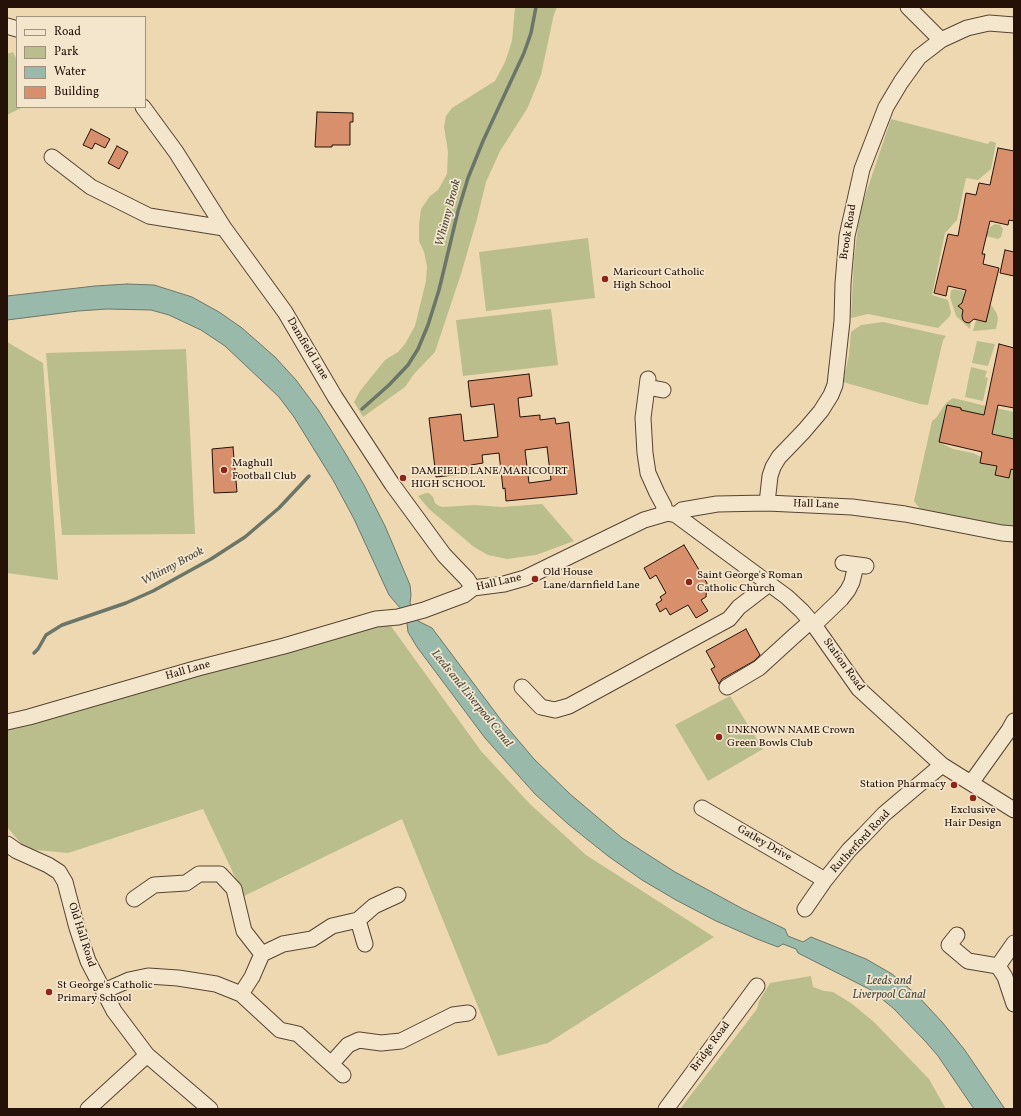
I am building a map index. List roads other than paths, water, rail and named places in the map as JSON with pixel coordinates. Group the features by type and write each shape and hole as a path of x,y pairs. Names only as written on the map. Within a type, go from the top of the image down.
{"street":[{"path":"908,7 941,40"},
{"name":"Brook Road","path":"767,503 770,476 773,467 779,457 821,411 831,395 835,385 842,321 842,283 847,236 862,169 886,107 901,82 919,57 941,40 967,28 989,23 1014,25"},
{"name":"Damfield Lane","path":"144,108 176,152 224,228 285,312 335,397 392,484 444,555 467,579 473,588"},
{"path":"52,157 91,187 150,216 224,228"},
{"path":"663,390 647,383 643,418 644,453 648,473 657,494 670,514"},
{"name":"Hall Lane","path":"7,722 198,668 284,646 376,619 403,616 424,610 464,595 473,588 504,584 525,578 644,520 704,505 767,503 886,510 1002,533 1014,534"},
{"name":"Station Road","path":"670,514 688,525 786,597 813,623 859,689 942,765 1014,810"},
{"path":"727,687 759,668 794,636 813,623 841,599 852,582 855,565"},
{"path":"522,687 541,707 555,710 569,706 729,619 739,607 769,584"},
{"path":"971,783 1014,721"},
{"name":"Rutherford Road","path":"804,909 825,880 850,850 884,814 942,765"},
{"name":"Gatley Drive","path":"702,808 825,880"},
{"name":"Old Hall Road","path":"7,844 17,851 48,865 59,872 65,882 77,928 88,961 114,1011 147,1054 210,1109"},
{"path":"133,898 154,885 186,883 200,874 220,874 234,889 244,931 262,954"},
{"path":"241,994 252,977 262,954 283,944 312,939 332,926 358,920 374,906 398,895"},
{"path":"358,920 365,944"},
{"path":"957,935 949,945 959,955 968,961 998,966 1005,977 1014,1004"},
{"path":"998,966 1014,943"},
{"path":"104,992 129,980 148,976 178,978 216,984 241,994 280,1030 298,1034 343,1075"},
{"name":"Bridge Road","path":"666,1109 757,986"},
{"path":"331,1064 348,1045 359,1040 381,1043 401,1041 453,1015 468,1012"},
{"path":"88,1109 147,1054"}],"water":[{"name":"Leeds and Liverpool Canal","path":"127,284 154,285 192,297 219,312 242,328 275,357 296,380 319,411 344,451 364,485 385,526 410,585 410,603 418,621 432,628 501,720 534,759 570,794 622,838 675,872 743,909 785,929 788,936 803,942 811,937 866,959 892,974 916,994 942,1022 964,1049 1005,1109 974,1109 938,1056 893,1008 871,990 798,953 796,949 783,944 778,947 757,939 716,921 676,900 642,880 608,856 568,824 535,794 485,738 417,647 408,632 407,623 401,609 389,595 354,519 333,480 294,417 279,397 225,346 201,330 169,315 151,310 107,309 78,311 7,320 7,296"}],"waterway":[{"name":"Whinny Brook","path":"362,409 389,385 408,365 418,349 428,325 439,290 458,211 468,178 483,141 524,53 531,33 536,7"},
{"name":"Whinny Brook","path":"34,653 46,635 62,625 126,603 153,591 211,559 245,537 279,508 309,476"}],"place":[{"name":"Maricourt Catholic High School","path":"605,279"},
{"name":"Maghull Football Club","path":"224,470"},
{"name":"DAMFIELD LANE/MARICOURT HIGH SCHOOL","path":"403,478"},
{"name":"Old House Lane/darnfield Lane","path":"535,579"},
{"name":"Saint George's Roman Catholic Church","path":"689,582"},
{"name":"UNKNOWN NAME Crown Green Bowls Club","path":"719,737"},
{"name":"Station Pharmacy","path":"954,785"},
{"name":"Exclusive Hair Design","path":"973,798"},
{"name":"St George's Catholic Primary School","path":"49,992"}]}
